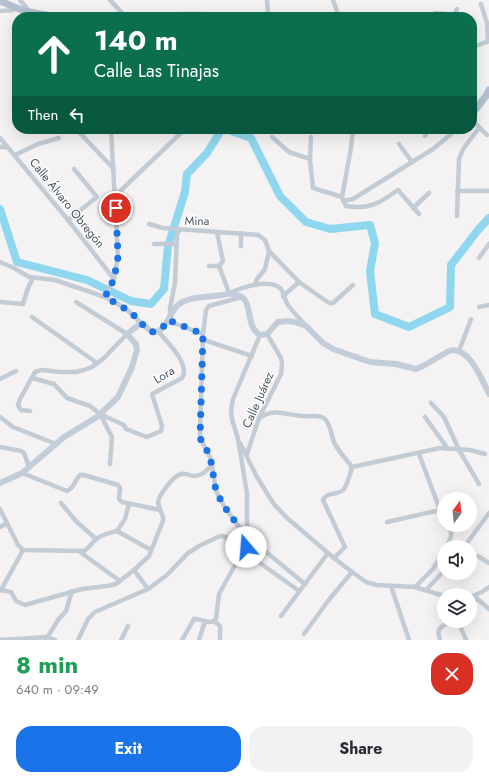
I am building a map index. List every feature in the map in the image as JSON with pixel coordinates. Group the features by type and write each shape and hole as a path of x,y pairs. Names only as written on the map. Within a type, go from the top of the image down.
{"main road":[{"path":"0,1 30,12"},
{"path":"477,108 489,90"}],"street":[{"path":"20,0 30,12"},
{"path":"110,0 121,12"},
{"path":"267,0 268,12"},
{"path":"333,0 337,12"},
{"path":"477,45 488,41 487,23 481,4"},
{"path":"0,11 13,10 15,7"},
{"path":"477,126 487,135"},
{"path":"81,134 114,169"},
{"path":"105,297 114,279 118,257 116,196 111,134"},
{"path":"116,196 180,134"},
{"path":"352,134 343,199 346,206 359,208 382,202 398,190 419,214"},
{"path":"311,137 310,159 313,188 343,199 353,199 432,150 451,134"},
{"path":"457,216 459,159 463,149 474,134"},
{"path":"272,137 288,152 310,159"},
{"name":"Calle Álvaro Obregón","path":"0,138 68,220 114,279"},
{"path":"15,155 38,144 59,138"},
{"path":"399,144 412,162"},
{"path":"0,147 7,147"},
{"path":"68,220 96,198 74,169"},
{"path":"457,191 489,191"},
{"path":"414,208 429,193"},
{"path":"149,224 163,228 175,229"},
{"name":"Mina","path":"169,319 175,283 175,245 177,234 175,229 258,234 262,237 269,251"},
{"path":"217,232 223,261 219,266"},
{"path":"241,233 241,246"},
{"path":"154,244 175,245"},
{"path":"480,258 489,244"},
{"path":"269,251 300,282 328,303 333,303 353,285"},
{"path":"255,286 257,279 265,269 269,251"},
{"path":"0,262 33,278 62,282 83,291 105,297 125,308 152,332 158,331 182,302 229,293 246,287 273,284 283,291 283,296 289,306 306,326 328,347 370,362 396,364 416,369 449,351 452,350 459,352 469,358 489,394"},
{"path":"209,266 219,266"},
{"path":"219,266 229,293"},
{"path":"0,302 23,304 33,278"},
{"path":"283,296 300,282"},
{"path":"229,293 242,297 246,301 254,331 260,335 267,334 278,322 281,321 295,322 306,326"},
{"path":"242,297 207,308 203,334 200,438 210,456 216,491 224,506 247,538"},
{"path":"0,483 22,473 70,432 88,423 100,414 118,397 134,363 137,348 127,334 76,302"},
{"path":"479,307 489,306"},
{"path":"32,317 97,363"},
{"path":"169,319 203,334"},
{"path":"459,352 471,319"},
{"path":"30,410 21,410 18,405 35,372 42,370 76,372 84,370 104,358 127,334 141,323"},
{"name":"Lora","path":"100,414 124,425 126,429 147,437 161,432 162,426 152,394 182,378 184,375 184,369 179,358 158,331"},
{"name":"Calle Juárez","path":"247,454 259,418 282,374 281,358 267,334"},
{"path":"182,640 194,619 209,623 216,619 219,594 223,585 245,552 247,538 247,493 238,440 232,419 232,404 260,335"},
{"path":"204,340 252,356"},
{"path":"0,379 16,371"},
{"path":"32,378 54,384 67,398 94,408 100,414 112,437 110,464"},
{"path":"431,403 444,417 459,450 479,484"},
{"path":"259,418 267,414 284,412 305,416 318,416 323,418 327,422 334,442 352,467"},
{"path":"0,416 13,427 21,431 56,444"},
{"path":"425,417 448,449"},
{"path":"238,440 247,454 257,477 273,502 286,517 352,572 366,582 377,585 415,587 437,594"},
{"path":"0,447 24,453 29,467"},
{"path":"352,467 419,454 440,448 470,450 485,454"},
{"path":"419,454 437,502"},
{"path":"23,550 0,590 11,592 16,601 25,605 72,591 112,585 134,570 146,559 152,550 163,521 158,503 159,498 176,477 182,474 194,476 202,474 209,469 212,464"},
{"path":"334,558 345,548 322,500 327,495 342,491 345,488 352,467"},
{"path":"22,473 66,492 72,488 80,475 90,477 118,485 120,488 120,501 160,510"},
{"path":"60,503 76,521 96,539"},
{"path":"0,509 18,545 23,550 80,552 86,550 102,535 117,531 125,519 129,504"},
{"path":"387,522 437,511"},
{"path":"469,540 489,513"},
{"path":"0,527 7,523"},
{"path":"117,531 152,550"},
{"path":"78,640 88,619 94,612 148,589 167,575 188,553 209,540 224,536 233,550 245,552 299,591"},
{"path":"264,551 304,584"},
{"path":"80,552 120,580"},
{"path":"281,616 328,553"},
{"path":"478,556 489,563"},
{"path":"415,587 437,562"},
{"path":"134,570 148,589"},
{"path":"304,634 328,601 352,572"},
{"path":"426,590 437,578"},
{"path":"391,586 409,640"},
{"path":"477,595 489,587"},
{"path":"47,638 58,620 68,608 72,591"},
{"path":"477,600 489,609"},
{"path":"199,640 205,621"},
{"path":"214,621 220,626 220,640"},
{"path":"121,640 128,626"},
{"path":"439,628 438,631 440,640"},
{"path":"461,628 466,640"},
{"path":"0,640 47,638 55,640"}],"waterway":[{"path":"0,209 17,262 87,280 131,301 151,304 164,289 168,246 185,192 187,174 207,153 219,134"},
{"path":"240,134 251,138 280,196 306,222 330,229 370,225 375,243 370,271 375,314 409,327 450,307 451,265 489,218"}],"route":[{"path":"116,208 118,257 114,279 105,297 125,308 152,332 161,329 168,320 203,334 200,438 211,459 216,491 224,506 247,538 246,547"}]}
